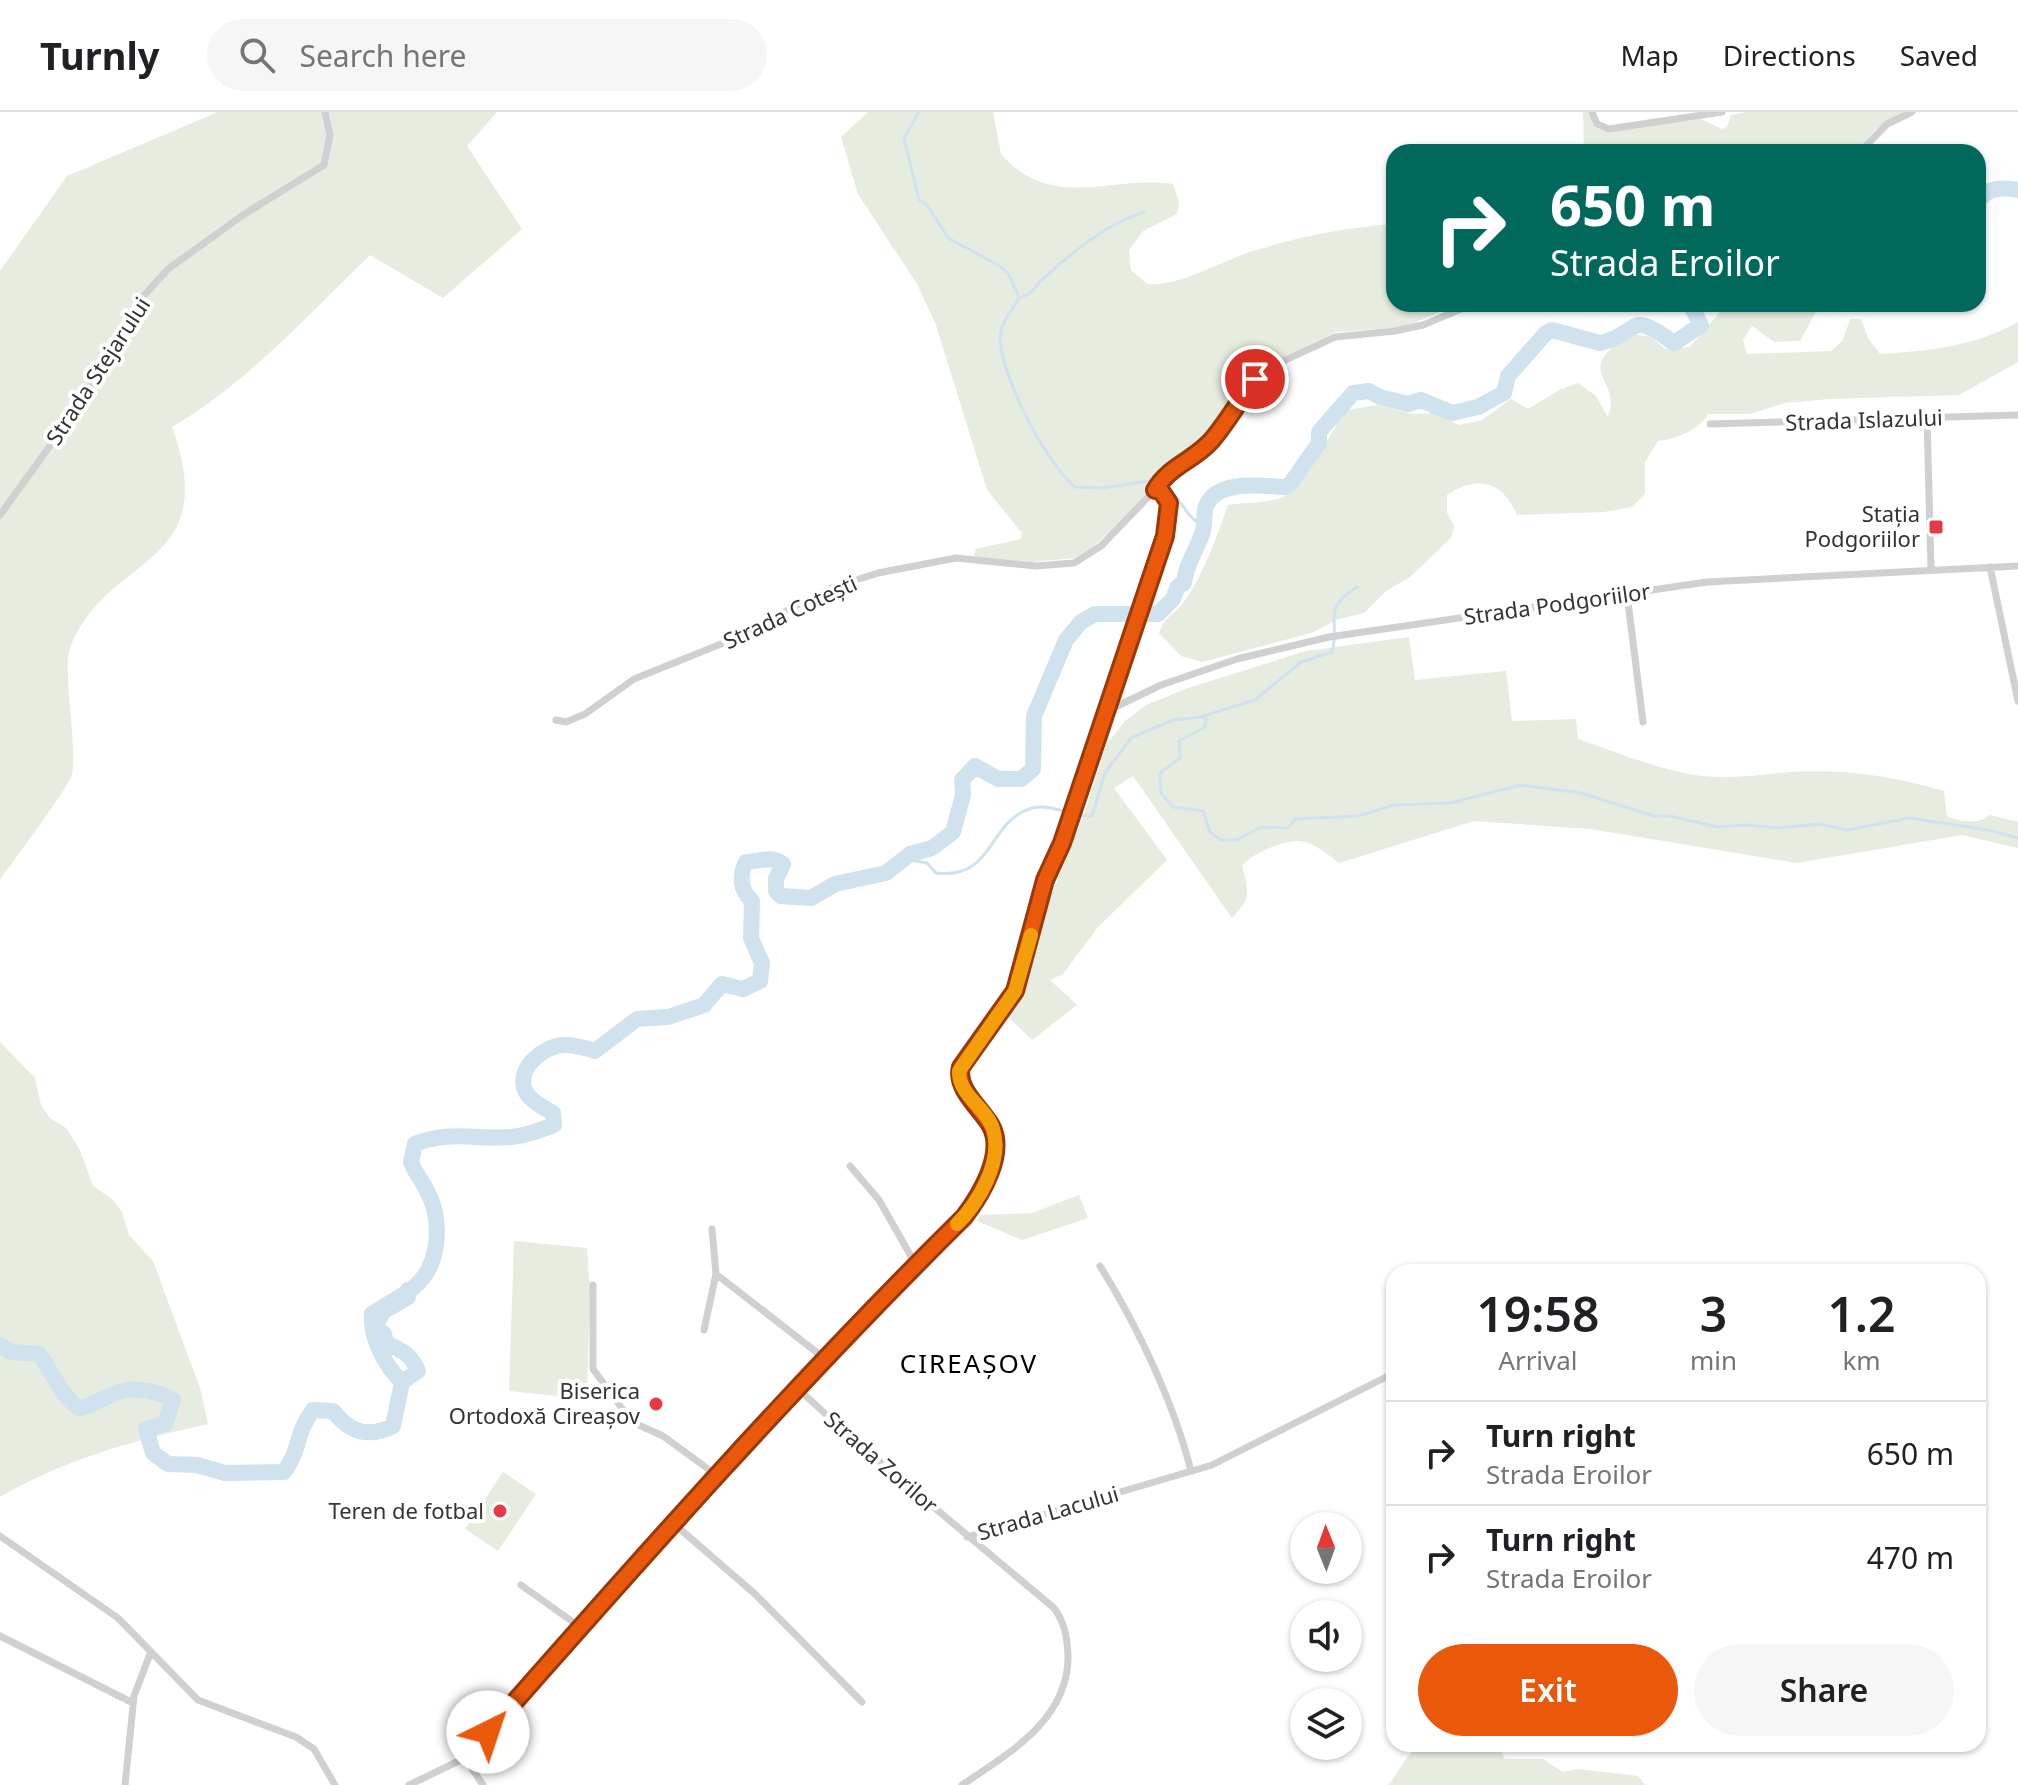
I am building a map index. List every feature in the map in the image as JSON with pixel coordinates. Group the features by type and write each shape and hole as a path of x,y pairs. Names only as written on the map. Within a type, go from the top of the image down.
{"street":[{"name":"Strada Stejarului","path":"0,515 76,410 139,301 168,269 243,215 324,165 330,135 325,112"},
{"path":"1592,112 1601,126 1609,129 1722,112"},
{"path":"1868,144 1887,124 1912,112"},
{"name":"Strada Cotești","path":"556,720 572,720 615,695 634,679 721,644 831,588 878,573 956,558 1036,566 1074,563 1101,546 1155,490 1165,473 1186,463 1212,440 1268,368 1335,337 1423,325 1454,312"},
{"name":"Strada Islazului","path":"1710,424 2018,415"},
{"path":"1927,418 1931,569"},
{"path":"409,1785 465,1758 795,1386 964,1217 985,1190 993,1164 993,1129 960,1082 959,1071 1015,991 1045,880 1070,821 1109,710 1165,536 1169,503 1161,491 1155,490"},
{"name":"Strada Podgoriilor","path":"1109,710 1161,685 1269,649 1707,582 2018,566"},
{"path":"1990,567 2018,701"},
{"path":"1627,594 1643,722"},
{"path":"850,1166 879,1200 916,1265"},
{"path":"704,1330 716,1274 712,1229"},
{"path":"1100,1266 1125,1306 1177,1427 1191,1471"},
{"path":"716,1274 824,1358"},
{"path":"593,1285 593,1369 632,1422 663,1436 715,1474"},
{"name":"Strada Lacului","path":"967,1537 1212,1465 1386,1377"},
{"name":"Strada Zorilor","path":"795,1386 967,1537"},
{"path":"672,1522 755,1594 862,1702"},
{"path":"0,1536 118,1618 198,1700 296,1737 314,1749 335,1785"},
{"name":"Strada Lacului","path":"962,1785 1027,1740 1055,1705 1065,1687 1068,1667 1067,1638 1062,1620 1054,1608 967,1537"},
{"path":"521,1585 580,1627"},
{"path":"0,1636 133,1703"},
{"path":"125,1785 133,1703 150,1654"},
{"path":"465,1758 483,1785"}],"shaded area":[{"path":"218,112 497,112 467,146 522,229 443,298 370,255 251,369 172,427 184,473 183,507 173,533 155,554 110,592 89,615 71,645 68,671 72,774 0,880 0,271 67,176"},
{"path":"868,112 993,112 1001,154 1020,172 1040,182 1061,187 1173,184 1179,202 1177,214 1143,231 1129,250 1131,270 1147,284 1186,278 1241,255 1287,241 1386,225 1386,312 1440,312 1405,327 1336,332 1265,366 1238,393 1199,445 1160,473 1154,487 1118,524 1092,548 1074,558 1032,562 977,557 974,555 976,549 1021,539 1022,533 987,490 936,325 917,284 858,194 841,137"},
{"path":"1583,112 1590,112 1595,127 1604,131 1701,119 1722,129 1727,127 1731,115 1747,112 1905,112 1875,130 1863,144 1584,144"},
{"path":"1720,312 1816,312 1800,341 1774,342 1752,326 1743,340 1747,354 1831,351 1843,340 1850,319 1861,319 1868,338 1880,354 1969,342 2018,322 2018,362 1959,395 1829,399 1785,403 1750,414 1709,414 1686,433 1658,441 1645,462 1645,494 1632,507 1604,512 1517,515 1497,488 1479,483 1458,488 1447,495 1447,513 1454,526 1451,538 1410,577 1386,591 1364,613 1339,619 1311,633 1202,662 1181,656 1159,633 1163,623 1182,604 1196,582 1228,505 1278,499 1288,494 1307,474 1347,410 1378,405 1413,414 1434,413 1459,425 1482,420 1511,399 1528,409 1559,390 1578,383 1596,396 1608,417 1611,404 1600,367 1613,347 1631,334 1651,337 1665,349 1690,347"},
{"path":"1409,637 1415,680 1506,671 1512,721 1576,719 1578,739 1654,765 1701,776 1828,771 1879,776 1928,786 1944,791 1947,817 1975,821 1990,815 2018,822 2018,848 1962,835 1797,863 1590,829 1474,821 1339,863 1321,849 1300,841 1268,849 1242,866 1247,894 1243,905 1232,918 1133,776 1114,788 1167,860 1098,927 1063,974 1050,980 1077,1005 1032,1040 1006,1015 1028,977 1049,901 1085,812 1106,745 1125,721 1146,705 1188,688 1306,651"},
{"path":"0,1042 35,1078 41,1105 50,1118 66,1128 80,1150 93,1186 112,1199 122,1212 129,1235 153,1261 200,1388 208,1424 75,1461 0,1497"},
{"path":"1079,1195 1088,1218 1022,1240 977,1221 981,1215 1032,1213"},
{"path":"514,1241 587,1248 590,1289 587,1399 509,1391"},
{"name":"Teren de fotbal","path":"503,1472 536,1494 498,1551 465,1529"},
{"path":"1412,1752 1501,1752 1505,1759 1543,1759 1563,1772 1578,1769 1638,1776 1645,1785 1388,1785"}],"waterway":[{"path":"919,112 904,138 919,200 927,205 948,238 1000,266 1009,275 1019,298 1002,327 1001,347 1014,390 1037,437 1075,487 1103,488 1148,481"},
{"path":"1986,193 1996,189 2018,190"},
{"path":"1019,298 1030,293 1090,240 1144,212"},
{"path":"408,1292 429,1267 434,1255 437,1228 431,1201 411,1162 415,1144 451,1136 516,1136 554,1125 553,1113 532,1100 524,1088 525,1072 541,1053 563,1045 595,1051 637,1019 668,1017 704,1005 722,984 743,989 760,981 762,963 751,938 752,901 742,883 746,862 779,861 783,864 776,879 776,891 781,896 811,898 835,884 886,873 910,854 932,848 953,832 963,795 962,780 975,766 998,779 1021,779 1033,769 1034,716 1066,640 1081,622 1095,614 1158,614 1173,599 1178,586 1184,583 1203,531 1206,506 1212,497 1241,486 1286,487 1319,443 1319,432 1353,393 1369,391 1408,404 1421,400 1452,413 1478,407 1504,393 1508,376 1552,330 1600,343 1641,325 1674,343 1701,325 1694,312"},
{"path":"1164,485 1192,518 1204,527"},
{"path":"905,859 927,863 936,873 955,873 970,868 1006,825 1032,808 1046,807 1092,816 1105,773 1131,738 1173,720 1200,717 1255,700 1301,662 1332,652 1335,610 1339,602 1357,587"},
{"path":"1200,717 1206,718 1205,727 1179,741 1180,758 1160,773 1161,793 1173,807 1203,811 1210,832 1221,840 1237,840 1261,827 1288,828 1295,819 1358,816 1394,805 1450,803 1521,785 1581,793 1654,816 1670,816 1718,827 1747,825 1779,828 1819,824 1847,830 1909,818 1988,830 2018,838"},
{"path":"408,1292 408,1297 384,1311 375,1326 384,1334 386,1343 406,1354 418,1371 402,1382 380,1351 373,1332 372,1314 408,1292"},
{"path":"0,1345 11,1352 39,1354 62,1390 79,1408 128,1390 149,1391 173,1400 165,1424 146,1429 153,1453 168,1464 197,1465 225,1473 284,1472 313,1410 333,1411 346,1424 360,1431 376,1432 393,1426 402,1382"}],"slow traffic":[{"path":"957,1224 985,1190 993,1164 993,1129 960,1082 959,1071 1015,991 1031,935"}],"place":[{"name":"Stația Podgoriilor","path":"1936,527"},
{"name":"Biserica Ortodoxă Cireașov","path":"656,1404"},
{"name":"Teren de fotbal","path":"500,1511"}],"district":[{"name":"CIREAȘOV","path":"969,1364"}],"route":[{"path":"488,1732 795,1386 964,1217 985,1190 993,1164 993,1129 960,1082 961,1067 1015,991 1045,880 1062,843 1165,536 1169,503 1161,491 1155,490 1165,473 1186,463 1212,440 1255,379"}]}
